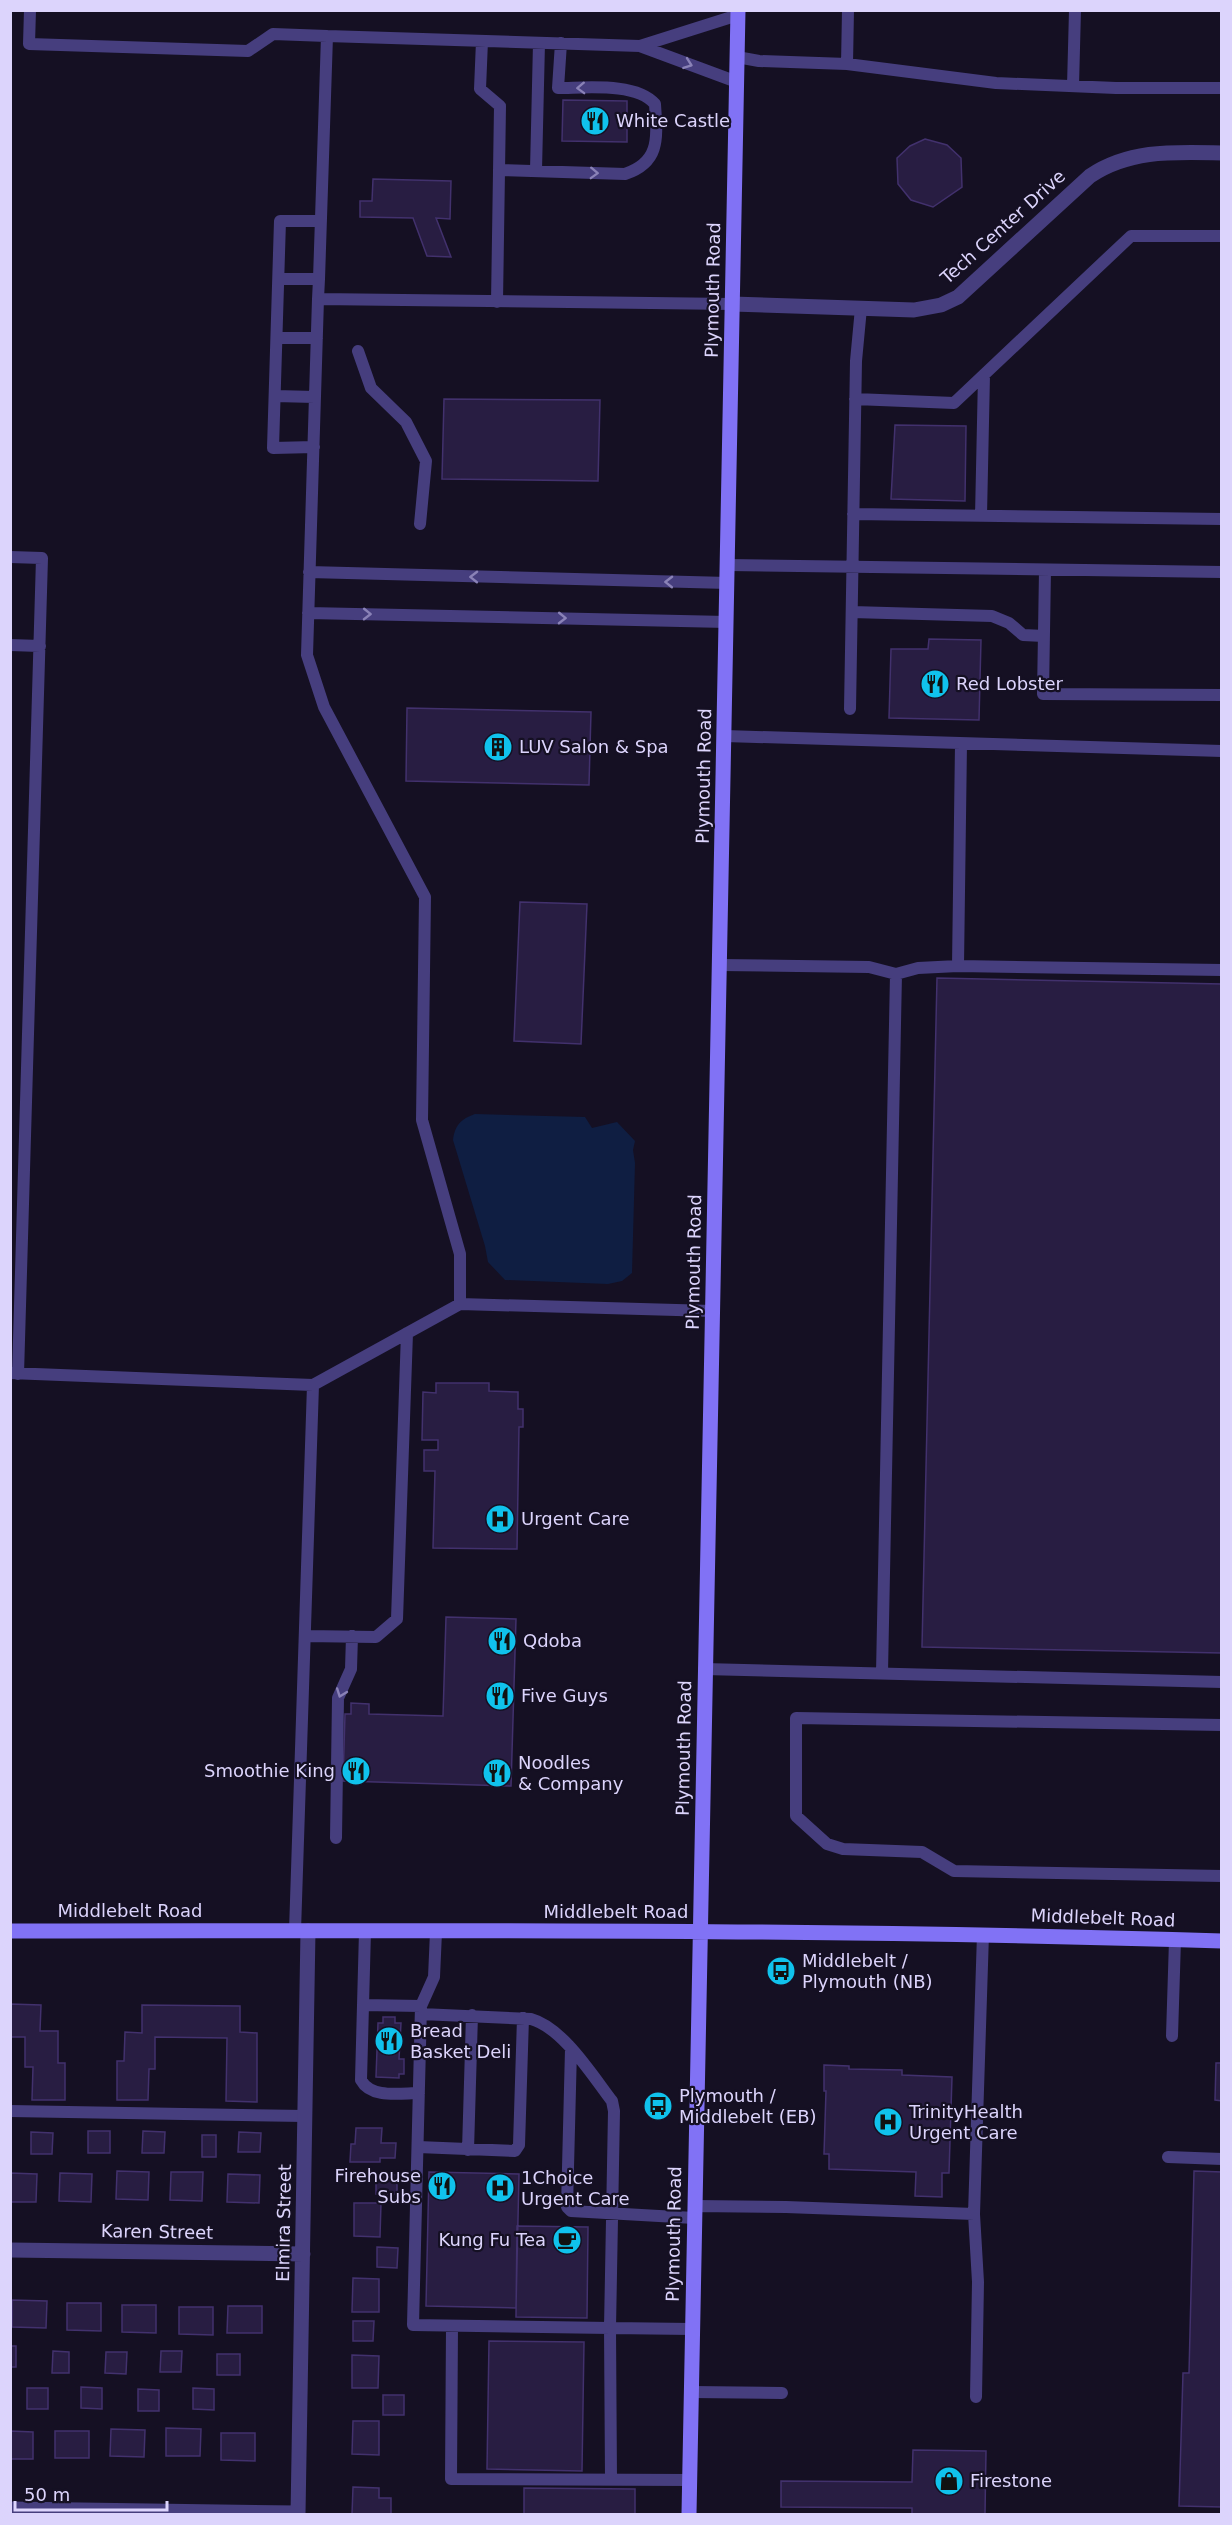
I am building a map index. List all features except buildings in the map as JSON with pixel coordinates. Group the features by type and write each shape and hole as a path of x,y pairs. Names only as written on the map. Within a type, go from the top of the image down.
{"main road":[{"name":"Plymouth Road","path":"689,2514 738,13"},
{"name":"Middlebelt Road","path":"10,1931 702,1932 983,1935 1221,1941"}],"street":[{"name":"Tech Center Drive","path":"732,304 927,309 958,297 1090,176 1115,161 1143,154 1221,153"},
{"name":"Elmira Street","path":"298,2514 305,2116 301,1931"},
{"name":"Karen Street","path":"10,2250 303,2254"},
{"path":"10,2509 298,2514"}],"lane":[{"path":"30,10 29,44 248,51 273,34 640,46 736,82"},
{"path":"847,64 848,10"},
{"path":"1073,86 1075,10"},
{"path":"640,46 738,13"},
{"path":"327,36 307,655 324,707 425,897 422,1120 460,1254 460,1304"},
{"path":"482,41 480,89 500,106 497,302"},
{"path":"536,170 539,43"},
{"path":"499,170 625,174 641,168 649,161 655,140 655,104 642,93 592,88 558,88 561,43"},
{"path":"737,57 847,64 996,83 1221,88"},
{"path":"314,447 273,448 280,221 321,221"},
{"path":"855,399 954,403 1131,236 1221,236"},
{"path":"279,279 319,279"},
{"path":"318,299 732,304"},
{"path":"850,709 855,399 861,308"},
{"path":"277,338 317,338"},
{"path":"358,351 371,388 406,422 426,461 420,524"},
{"path":"981,516 984,375"},
{"path":"275,396 315,397"},
{"path":"854,514 1221,519"},
{"path":"10,557 42,558 14,1374 313,1385 460,1304 712,1311"},
{"path":"728,565 1221,572"},
{"path":"1045,570 1043,694 1221,695"},
{"path":"309,572 728,583"},
{"path":"852,612 992,616 1009,623 1023,635 1044,636"},
{"path":"308,613 727,622"},
{"path":"10,645 40,646"},
{"path":"724,736 1221,751"},
{"path":"958,966 962,744"},
{"path":"720,965 868,966 896,974 918,968 958,966 1221,970"},
{"path":"882,1673 896,974"},
{"path":"305,1636 376,1637 397,1619 407,1333"},
{"path":"301,1931 305,1636 313,1385"},
{"path":"336,1838 338,1698 351,1669 352,1636"},
{"path":"704,1669 1221,1682"},
{"path":"1221,1725 796,1718 796,1816 827,1844 843,1849 922,1852 954,1871 1221,1876"},
{"path":"365,1931 362,2080 365,2087 374,2092 419,2093"},
{"path":"436,1932 434,1977 421,2010 413,2325 692,2329"},
{"path":"976,2397 978,2282 974,2214 983,1935"},
{"path":"1172,2036 1175,1940"},
{"path":"363,2005 523,2018 545,2025 572,2049 612,2100 614,2111 611,2213 610,2480"},
{"path":"468,2150 472,2015"},
{"path":"418,2147 509,2152 514,2151 519,2145 523,2018"},
{"path":"572,2049 567,2207 571,2211 974,2214"},
{"path":"10,2111 305,2116"},
{"path":"1168,2157 1221,2159"},
{"path":"452,2326 451,2479 689,2480"},
{"path":"691,2392 782,2393"}],"water":[{"path":"475,1114 585,1117 592,1128 617,1122 635,1141 632,1273 622,1281 608,1284 505,1280 488,1262 453,1140 455,1130 460,1123"}],"place":[{"name":"White Castle","path":"595,121"},
{"name":"Red Lobster","path":"935,684"},
{"name":"LUV Salon & Spa","path":"498,747"},
{"name":"Urgent Care","path":"500,1519"},
{"name":"Qdoba","path":"502,1641"},
{"name":"Five Guys","path":"500,1696"},
{"name":"Smoothie King","path":"356,1771"},
{"name":"Noodles & Company","path":"497,1773"},
{"name":"Middlebelt / Plymouth (NB)","path":"781,1971"},
{"name":"Bread Basket Deli","path":"389,2041"},
{"name":"Plymouth / Middlebelt (EB)","path":"658,2106"},
{"name":"TrinityHealth Urgent Care","path":"888,2122"},
{"name":"Firehouse Subs","path":"442,2186"},
{"name":"1Choice Urgent Care","path":"500,2188"},
{"name":"Kung Fu Tea","path":"567,2240"},
{"name":"Firestone","path":"949,2481"}]}
